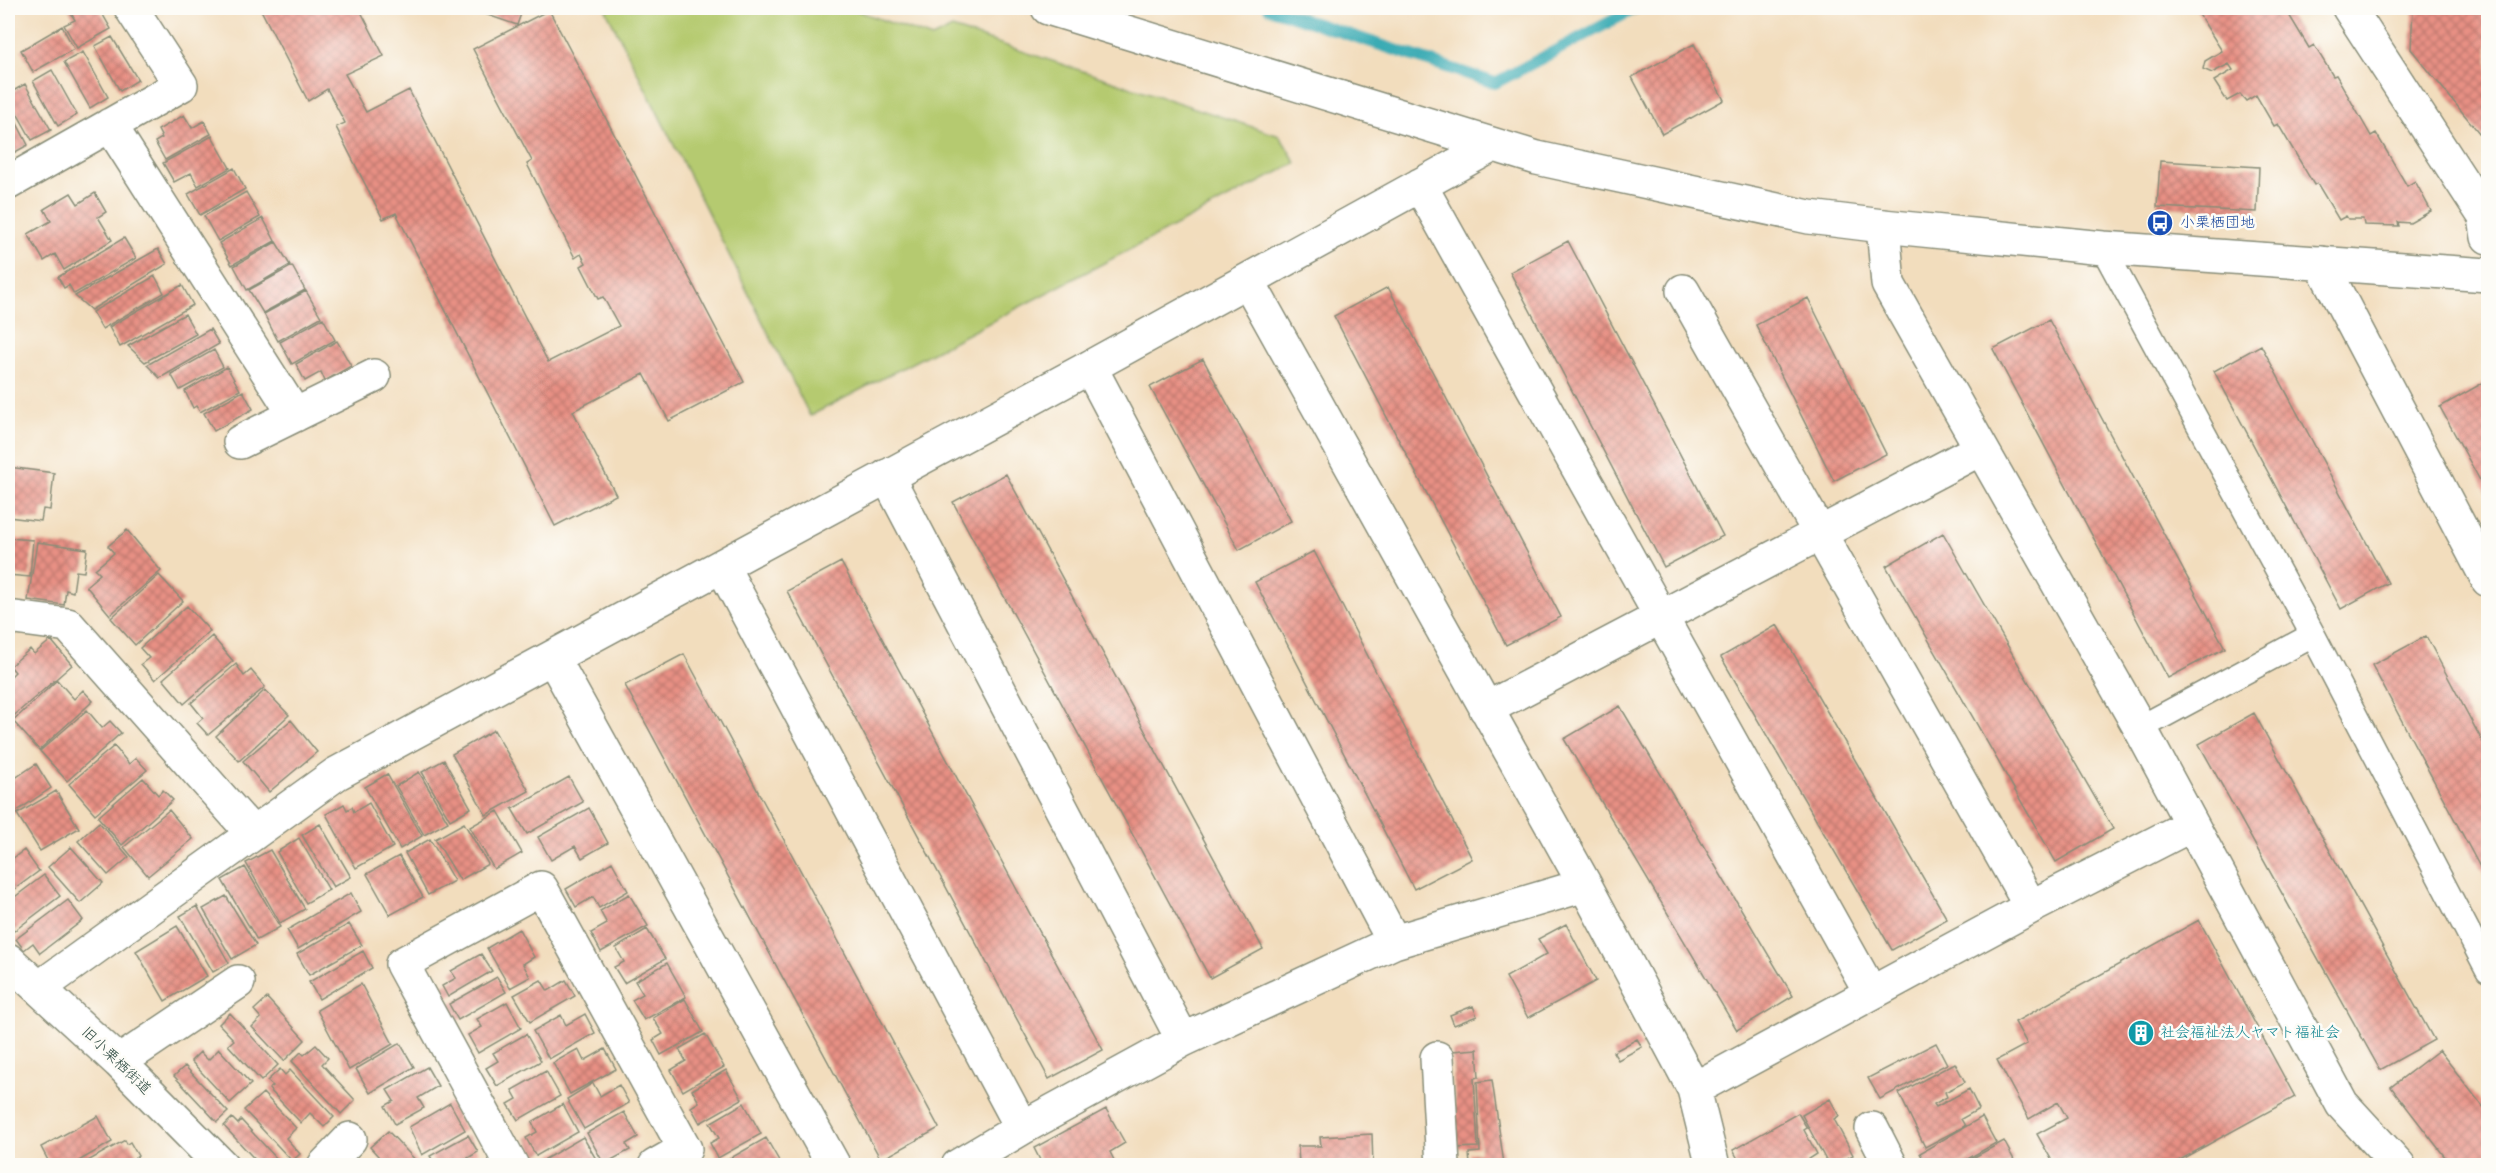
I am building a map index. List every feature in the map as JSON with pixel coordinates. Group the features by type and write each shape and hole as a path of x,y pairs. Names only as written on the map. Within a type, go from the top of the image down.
{"street":[{"path":"8,183 181,85 131,8"},
{"path":"1048,8 1537,159 1809,216 1883,226 2103,248 2488,275"},
{"path":"2349,8 2485,217 2488,237"},
{"path":"110,125 295,415"},
{"path":"39,988 336,774 1090,367 1493,145"},
{"path":"1420,185 1871,993"},
{"path":"1883,226 1888,284 2140,728 2343,1104 2399,1166"},
{"path":"2321,264 2488,580"},
{"path":"1248,281 1585,885 1694,1089 1713,1166"},
{"path":"1683,291 2031,907"},
{"path":"1090,367 1394,942"},
{"path":"240,442 374,376"},
{"path":"1486,709 1980,448"},
{"path":"888,476 1183,1040"},
{"path":"722,566 1022,1128"},
{"path":"8,617 68,625 253,834"},
{"path":"553,658 834,1166"},
{"path":"1694,1089 2031,907 2191,825"},
{"path":"958,1166 1022,1128 1183,1040 1394,942 1585,885"},
{"path":"512,1166 402,964 541,888 685,1149 655,1166"},
{"name":"旧小栗栖街道","path":"8,960 118,1062 222,1166"},
{"path":"118,1062 238,982"},
{"path":"1437,1058 1443,1166"},
{"path":"1872,1130 1890,1165"},
{"path":"324,1166 350,1139"}],"lane":[{"path":"2103,248 2313,634 2488,970"},
{"path":"2140,728 2313,634"}],"green space":[{"path":"605,8 850,8 932,38 952,28 1280,136 1296,163 810,416"}],"building":[{"path":"99,8 111,29 77,48 64,25 75,20 69,10"},
{"path":"260,8 340,8 341,10 359,8 384,56 345,74 366,112 409,90 548,362 619,326 603,297 598,299 581,266 586,263 581,254 575,258 527,164 532,161 473,49 549,10 744,382 669,421 644,374 573,411 616,495 555,526 396,213 383,219 336,127 345,123 327,89 308,101"},
{"path":"467,8 523,8 517,25"},
{"path":"2195,8 2285,8 2309,48 2314,45 2333,76 2336,75 2371,136 2376,133 2407,186 2415,181 2431,211 2410,223 2398,222 2399,226 2364,225 2363,219 2348,219 2346,216 2339,220 2317,183 2314,185 2278,124 2274,126 2256,95 2246,101 2240,94 2227,101 2214,81 2233,70 2229,64 2212,73 2203,69 2205,61 2222,51"},
{"path":"2413,8 2488,8 2488,144 2411,49"},
{"path":"62,26 74,49 33,72 21,50"},
{"path":"112,37 138,80 120,91 95,46"},
{"path":"1694,44 1724,100 1662,134 1632,77"},
{"path":"83,52 108,97 90,108 64,62"},
{"path":"52,70 77,115 58,126 33,81"},
{"path":"25,84 51,130 32,140 8,97 8,94"},
{"path":"8,106 28,145 8,156"},
{"path":"184,115 192,128 204,121 211,134 165,160 155,142 162,138 158,130"},
{"path":"212,136 230,168 198,186 191,173 174,182 163,163"},
{"path":"2160,161 2259,167 2257,212 2157,207"},
{"path":"234,168 245,189 200,215 188,194"},
{"path":"246,192 260,217 218,241 204,216"},
{"path":"71,193 78,204 95,193 106,212 98,217 112,240 64,270 55,254 44,261 28,234 51,221 44,209"},
{"path":"263,218 275,241 232,265 219,243"},
{"path":"124,238 136,258 74,294 69,285 64,288 58,277"},
{"path":"1568,241 1723,536 1664,567 1510,272"},
{"path":"276,242 290,265 247,290 234,266"},
{"path":"158,249 167,264 91,310 75,296"},
{"path":"292,266 305,290 263,313 249,290"},
{"path":"155,276 164,293 102,329 92,312"},
{"path":"182,285 193,305 120,347 109,327"},
{"path":"1388,287 1561,617 1506,645 1334,316"},
{"path":"306,291 321,317 278,341 264,314"},
{"path":"1808,298 1886,454 1834,481 1756,325"},
{"path":"185,314 196,334 145,362 128,346"},
{"path":"323,318 335,340 292,364 280,342"},
{"path":"2049,320 2225,648 2168,678 1993,349"},
{"path":"210,329 219,344 160,378 147,365"},
{"path":"337,341 351,366 325,381 321,372 305,381 296,364"},
{"path":"2261,345 2388,583 2341,609 2214,371"},
{"path":"214,350 223,367 180,390 171,374"},
{"path":"1203,359 1291,521 1239,550 1150,387"},
{"path":"227,367 240,390 200,412 196,406 193,408 185,391"},
{"path":"2488,380 2488,495 2440,407"},
{"path":"243,391 253,409 214,431 204,413"},
{"path":"8,467 54,473 50,510 43,509 41,521 8,517"},
{"path":"1006,474 1263,949 1210,978 953,502"},
{"path":"127,530 161,571 110,615 86,586 100,574 95,569 114,553 108,546"},
{"path":"1943,533 2113,829 2056,862 1886,566"},
{"path":"8,538 33,540 30,577 8,575"},
{"path":"37,542 87,549 84,572 76,571 73,592 66,590 64,605 28,600"},
{"path":"1314,551 1472,859 1414,889 1255,582"},
{"path":"841,562 1103,1050 1049,1079 787,591"},
{"path":"159,575 183,601 135,645 111,618"},
{"path":"187,606 210,631 155,680 141,664 149,658 140,648"},
{"path":"1777,625 1947,919 1892,950 1721,657"},
{"path":"212,636 233,661 184,704 163,679"},
{"path":"2426,636 2488,752 2488,882 2372,665"},
{"path":"51,640 72,665 9,720 8,679 15,672 10,666 30,649 34,654"},
{"path":"684,654 939,1128 881,1160 625,685"},
{"path":"236,664 244,676 251,670 265,687 208,735 197,723 203,718 191,703"},
{"path":"57,680 74,699 83,690 93,701 39,750 13,721"},
{"path":"265,690 289,715 239,761 216,736"},
{"path":"1620,706 1793,996 1737,1030 1564,739"},
{"path":"87,710 102,728 110,721 121,733 67,781 40,751"},
{"path":"2254,713 2434,1040 2380,1070 2199,744"},
{"path":"291,720 317,752 269,792 243,761"},
{"path":"494,730 529,791 486,815 452,754"},
{"path":"114,746 129,764 136,758 147,770 95,814 69,784"},
{"path":"444,760 471,808 450,820 422,772"},
{"path":"36,764 51,788 11,815 8,810 8,783"},
{"path":"419,772 448,822 424,835 396,786"},
{"path":"387,774 422,836 400,849 365,787"},
{"path":"569,777 583,802 527,834 512,809"},
{"path":"143,778 158,795 163,790 173,800 122,845 98,817"},
{"path":"56,791 79,828 40,851 17,814"},
{"path":"369,803 393,847 356,868 326,814 344,804 347,810 352,807 354,812"},
{"path":"589,808 608,843 582,858 575,846 551,860 538,837"},
{"path":"169,810 193,839 148,876 124,847"},
{"path":"498,811 522,853 494,869 470,827"},
{"path":"99,822 129,857 108,875 78,841"},
{"path":"464,823 488,864 460,880 435,839"},
{"path":"320,824 351,877 333,887 302,835"},
{"path":"299,838 329,890 306,903 277,852"},
{"path":"430,839 454,881 428,895 405,853"},
{"path":"71,847 103,883 80,903 48,867"},
{"path":"24,850 39,871 8,894 8,862"},
{"path":"270,850 305,909 280,923 246,863"},
{"path":"399,856 423,897 390,915 367,874"},
{"path":"612,862 628,891 599,908 593,897 576,907 566,889"},
{"path":"245,867 280,927 257,940 222,880"},
{"path":"44,875 60,896 14,931 8,922 8,902"},
{"path":"351,893 361,912 298,949 287,930"},
{"path":"629,894 648,926 601,952 591,933 607,924 600,911"},
{"path":"226,896 256,945 232,959 203,909"},
{"path":"68,900 83,920 40,953 33,943 24,950 16,939"},
{"path":"197,906 229,963 213,972 180,916"},
{"name":"社会福祉法人ヤマト福祉会","path":"2199,920 2295,1097 2169,1166 2055,1166 2037,1134 2067,1118 2058,1102 2029,1119 1997,1060 2027,1044 2015,1022"},
{"path":"349,924 362,945 309,975 297,954"},
{"path":"1566,924 1596,981 1528,1018 1506,977 1547,954 1538,939"},
{"path":"177,926 207,976 165,1001 136,951"},
{"path":"519,929 534,957 523,964 530,977 510,988 487,948"},
{"path":"647,929 665,959 624,983 614,967 624,962 616,948"},
{"path":"363,951 372,968 319,999 309,982"},
{"path":"481,954 492,971 448,997 442,986 456,978 451,971"},
{"path":"667,963 686,997 644,1020 632,1000 643,994 635,981"},
{"path":"497,977 506,992 458,1020 449,1004"},
{"path":"541,980 548,991 566,980 575,996 530,1022 514,995"},
{"path":"361,984 393,1044 349,1070 317,1010"},
{"path":"267,998 305,1040 284,1061 252,1027 261,1018 254,1010"},
{"path":"685,999 703,1032 661,1055 653,1040 663,1034 653,1018"},
{"path":"507,1002 521,1028 478,1053 468,1035 482,1027 477,1019"},
{"path":"1473,1006 1477,1016 1454,1025 1450,1015"},
{"path":"230,1013 278,1065 261,1081 228,1045 234,1040 219,1024"},
{"path":"585,1014 595,1033 549,1059 533,1031 561,1015 566,1025"},
{"path":"526,1034 541,1061 497,1086 486,1068 498,1061 493,1053"},
{"path":"705,1034 724,1067 683,1091 671,1070 686,1061 679,1049"},
{"path":"1637,1039 1642,1047 1618,1060 1613,1052"},
{"path":"400,1043 414,1067 370,1093 356,1069"},
{"path":"1936,1043 1947,1064 1880,1099 1868,1078"},
{"path":"316,1045 328,1058 322,1064 355,1100 341,1114 292,1061 301,1052 304,1055"},
{"path":"219,1049 251,1084 230,1103 191,1061 200,1052 208,1060"},
{"path":"578,1049 584,1061 605,1049 616,1069 570,1094 553,1063"},
{"path":"1477,1049 1479,1077 1474,1078 1478,1147 1457,1148 1452,1051"},
{"path":"2439,1050 2488,1113 2488,1157 2478,1166 2452,1166 2391,1087"},
{"path":"1955,1063 1965,1082 1945,1092 1947,1097 1934,1104 1936,1107 1969,1089 1979,1109 1961,1119 1965,1126 1925,1147 1899,1093"},
{"path":"185,1066 228,1112 217,1122 174,1076"},
{"path":"427,1067 438,1086 418,1098 424,1108 395,1124 385,1106 394,1101 387,1090"},
{"path":"280,1069 285,1075 290,1070 334,1117 324,1127 310,1113 301,1123 269,1089 273,1086 267,1081"},
{"path":"726,1070 742,1099 700,1123 691,1107 699,1102 692,1090"},
{"path":"546,1071 560,1096 518,1120 508,1104 517,1099 512,1090"},
{"path":"1492,1080 1504,1164 1470,1165 1469,1153 1480,1152 1477,1082"},
{"path":"593,1083 600,1096 619,1085 629,1103 584,1129 567,1099"},
{"path":"263,1093 296,1128 286,1138 300,1154 292,1161 244,1110"},
{"path":"1830,1099 1839,1116 1834,1119 1853,1155 1834,1166 1829,1166 1802,1115"},
{"path":"450,1103 465,1130 422,1155 409,1127"},
{"path":"744,1103 761,1134 718,1158 710,1143 719,1138 710,1123"},
{"path":"563,1104 578,1132 536,1156 526,1138 537,1132 532,1122"},
{"path":"1106,1109 1125,1143 1110,1152 1117,1166 1036,1166 1041,1162 1034,1148"},
{"path":"624,1112 638,1137 626,1144 630,1150 604,1164 587,1133"},
{"path":"1798,1113 1807,1128 1804,1130 1817,1154 1806,1161 1808,1166 1736,1166 1734,1162 1738,1159 1733,1150"},
{"path":"98,1116 112,1142 70,1166 51,1166 41,1147"},
{"path":"1982,1117 1996,1143 1955,1166 1927,1166 1920,1153"},
{"path":"232,1118 238,1124 241,1120 278,1160 272,1166 261,1166 224,1126"},
{"path":"388,1131 421,1166 387,1166 370,1147"},
{"path":"1372,1134 1373,1166 1299,1166 1298,1146 1321,1146 1320,1137"},
{"path":"468,1135 478,1152 458,1164 459,1166 436,1166 430,1156"},
{"path":"583,1137 599,1164 549,1166 545,1159"},
{"path":"766,1138 782,1166 724,1166 722,1163"},
{"path":"125,1140 127,1144 130,1142 138,1156 135,1158 139,1165 79,1166"},
{"path":"2004,1141 2014,1160 2003,1166 1958,1166"}],"waterway":[{"path":"1269,8 1495,83 1636,8"}],"place":[{"name":"小栗栖団地","path":"2160,223"},
{"name":"社会福祉法人ヤマト福祉会","path":"2141,1033"}]}
